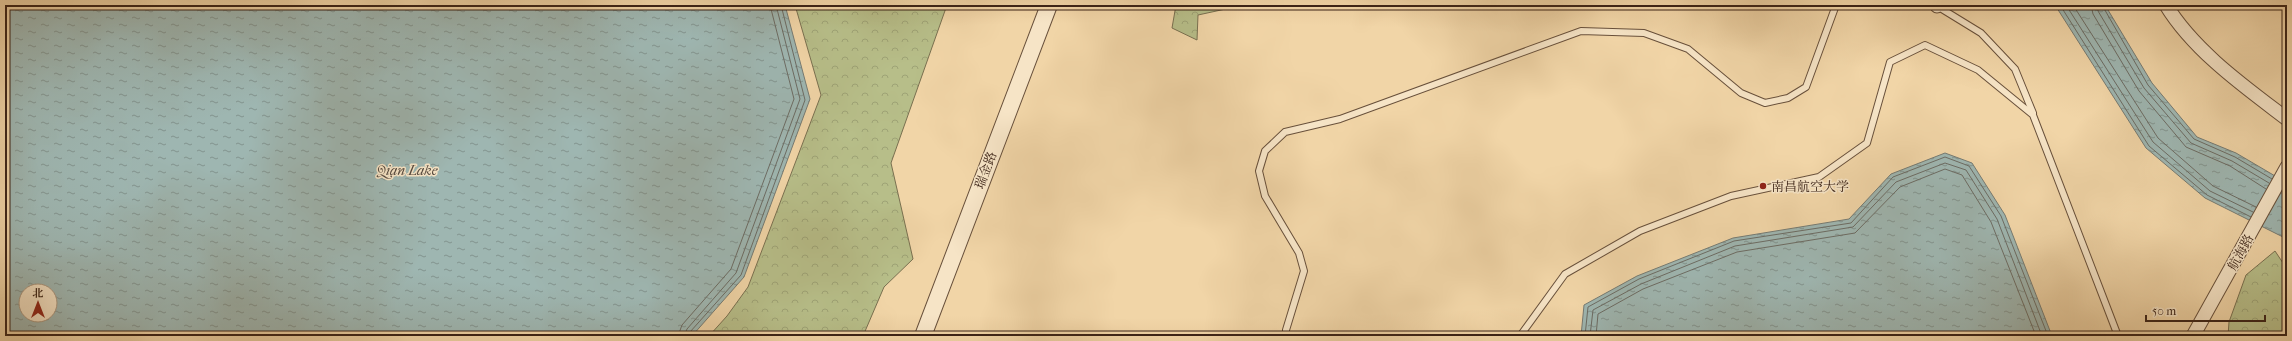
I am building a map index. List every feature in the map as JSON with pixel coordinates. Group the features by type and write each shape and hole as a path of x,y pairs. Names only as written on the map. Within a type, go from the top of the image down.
{"street":[{"name":"瑞金路","path":"922,336 1049,5"},
{"path":"2166,5 2177,23 2236,80 2287,119"},
{"name":"航海路","path":"2193,336 2287,167"}],"lane":[{"path":"1286,336 1286,330 1304,271 1299,253 1265,196 1260,171 1265,151 1285,132 1340,119 1581,31 1644,33 1688,49 1741,93 1765,102 1788,98 1806,87 1836,5"},
{"path":"1937,5 1981,33 2015,69 2118,336"},
{"path":"1520,336 1565,274 1640,231 1731,196 1819,177 1867,143 1890,62 1924,45 1978,70 2033,115"}],"green space":[{"path":"795,5 947,5 891,163 913,259 884,287 863,336 709,336 727,316 748,287 821,95"},
{"path":"1176,5 1244,5 1198,15 1197,40 1172,28"},
{"path":"2275,251 2287,269 2287,336 2228,336 2229,322 2246,275"}],"water":[{"name":"Qian Lake","path":"5,5 785,5 810,99 744,277 692,336 5,336"},
{"path":"2055,5 2105,5 2152,83 2197,137 2236,153 2287,183 2287,239 2205,198 2146,148"},
{"path":"1945,153 1972,163 2005,215 2052,336 1581,336 1584,305 1637,276 1733,238 1849,219 1891,174"}],"place":[{"name":"南昌航空大学","path":"1763,186"}]}
